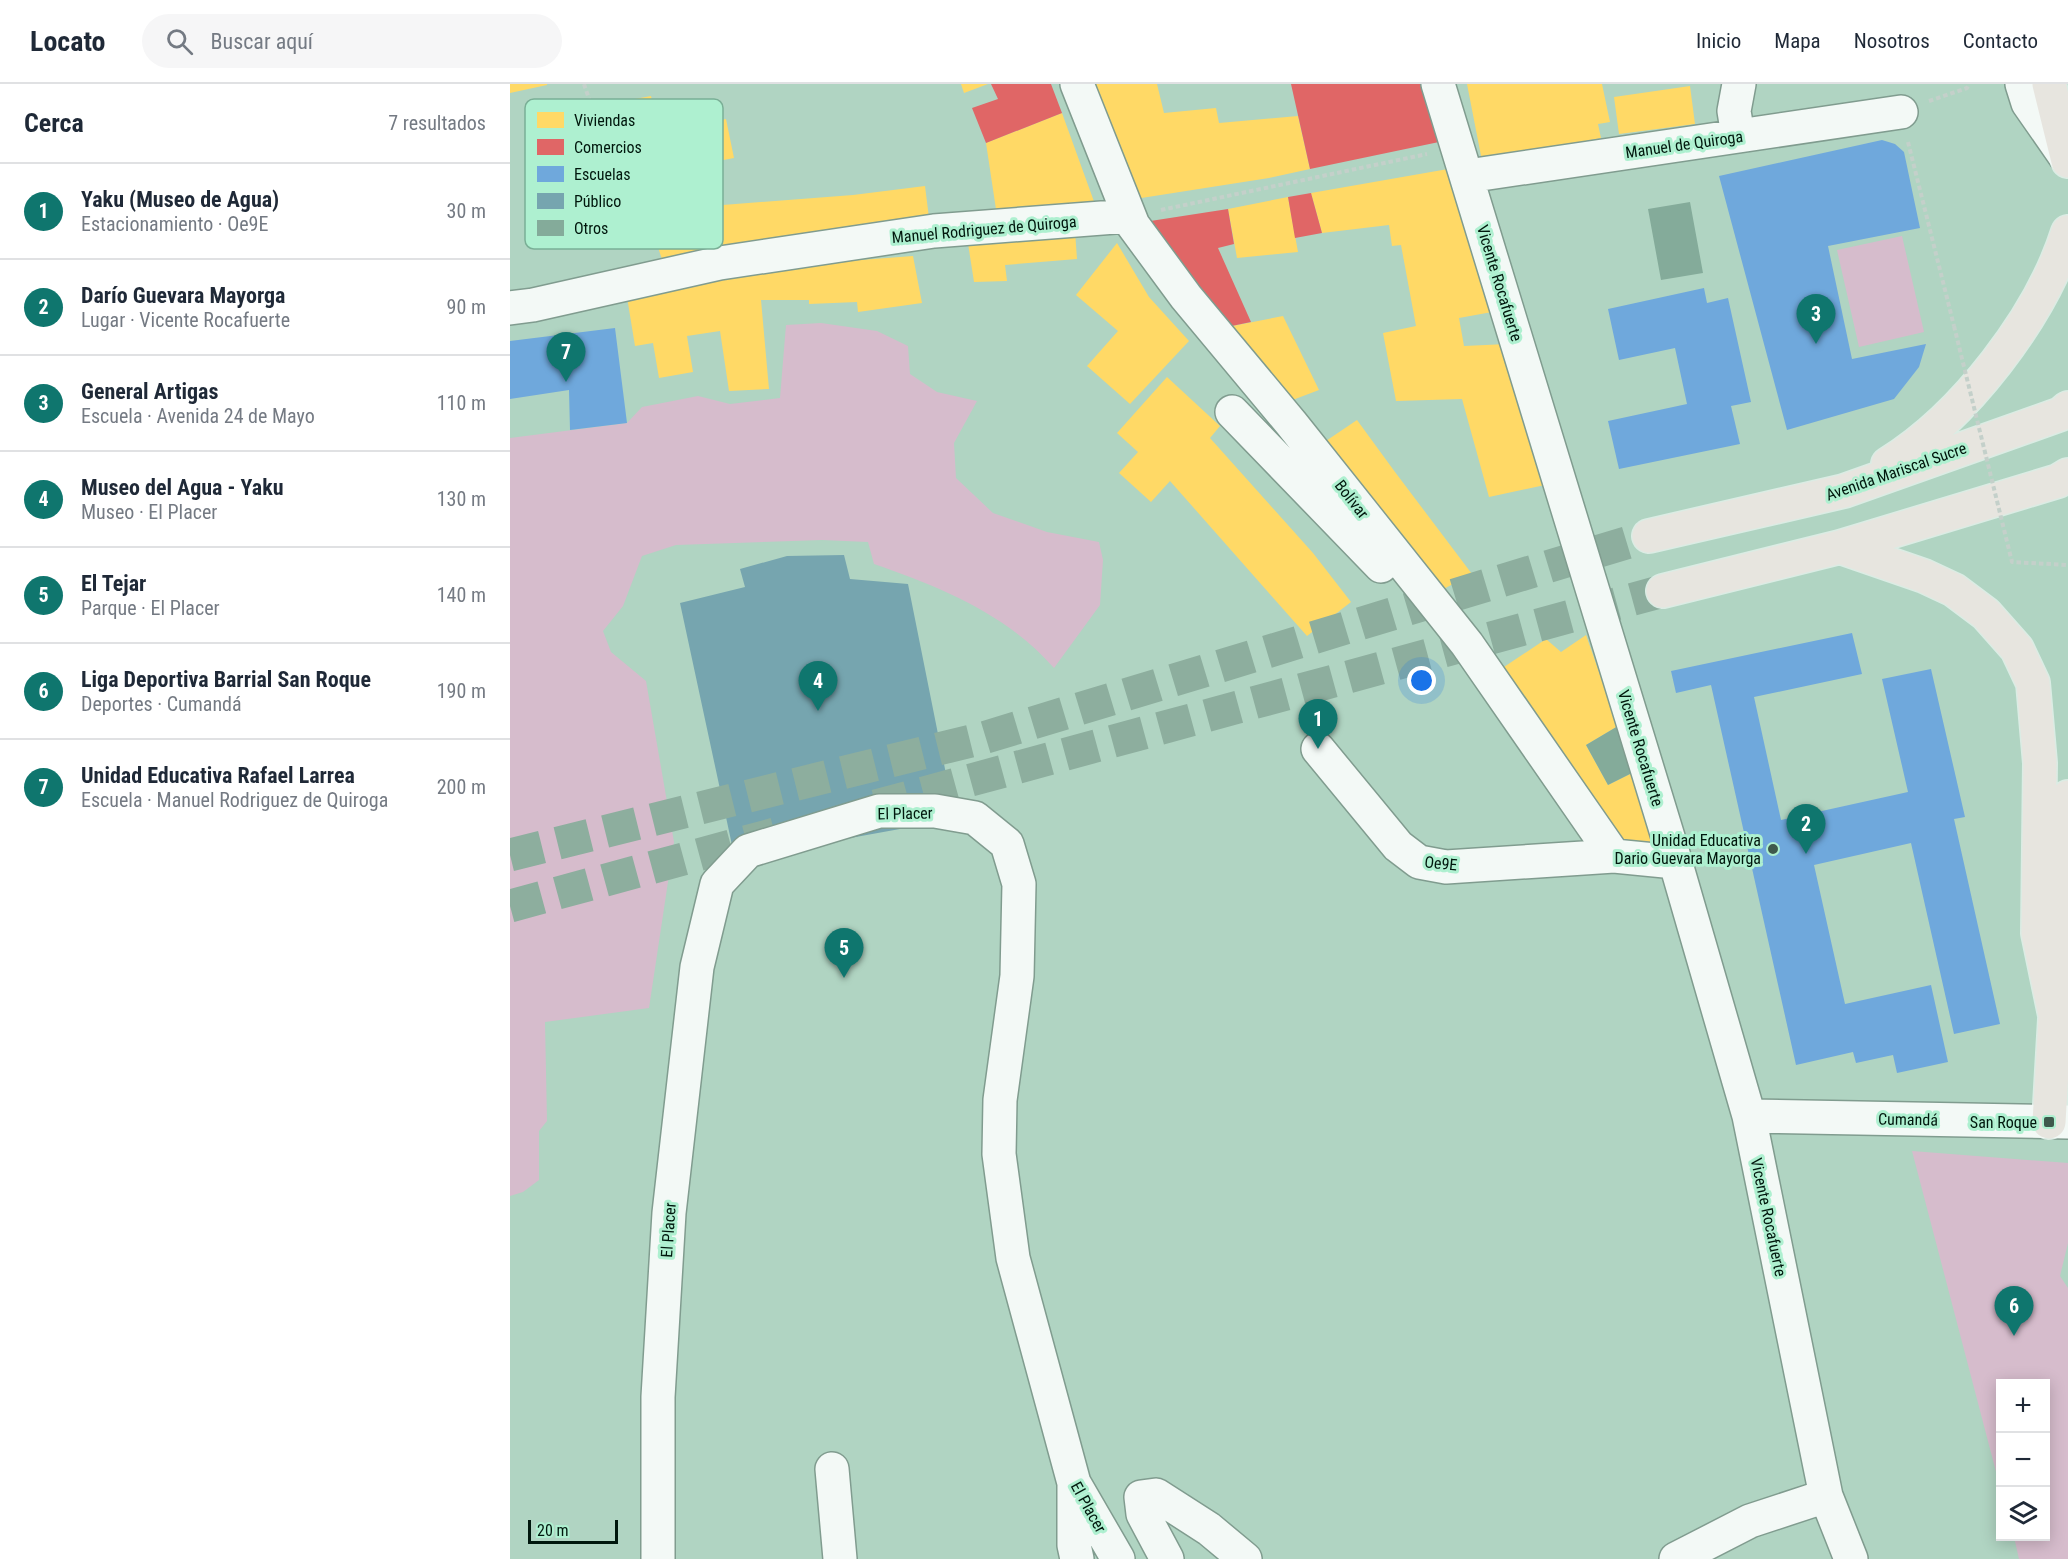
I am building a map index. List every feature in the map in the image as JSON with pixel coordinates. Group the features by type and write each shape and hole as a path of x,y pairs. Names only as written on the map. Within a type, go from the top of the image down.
{"main road":[{"path":"2049,84 2068,160"},
{"path":"1844,491 1912,449 1986,376 2025,322 2064,246 2068,232"},
{"name":"Avenida Mariscal Sucre","path":"1649,536 1844,491 2064,411"},
{"path":"1663,591 1840,547 2063,478"},
{"path":"1840,547 1924,576 1954,590 1986,614 2017,650 2029,675 2032,683 2040,763 2038,933 2056,1020"},
{"path":"2058,1122 2056,1020 2068,797"}],"street":[{"name":"Bolívar","path":"1077,84 1128,216 1186,297 1291,423 1467,644 1614,856"},
{"name":"Vicente Rocafuerte","path":"1438,84 1675,862 1749,1116 1826,1496 1851,1559"},
{"path":"1738,84 1734,111 1738,136"},
{"path":"2022,84 2028,103 2068,160"},
{"name":"Manuel de Quiroga","path":"1462,162 1738,136 1901,112"},
{"name":"Manuel Rodriguez de Quiroga","path":"510,308 720,263 934,231 1128,216"},
{"path":"1232,412 1451,638 1467,644"},
{"name":"Oe9E","path":"1318,749 1398,846 1419,862 1446,867 1614,856"},
{"name":"El Placer","path":"658,1559 658,1397 669,1213 697,967 717,884 748,851 879,811 936,811 975,819 1007,844 1019,884 1017,976 1000,1100 999,1154 1013,1258 1074,1483 1118,1559"},
{"path":"1614,856 1675,862"},
{"name":"Cumandá","path":"1749,1116 2058,1122"},
{"path":"832,1468 840,1559"},
{"path":"1074,1483 1074,1545 1077,1559"},
{"path":"1167,1559 1143,1514 1141,1497 1156,1495 1209,1529 1245,1559"},
{"path":"1676,1559 1750,1521 1826,1496"}],"path":[{"path":"584,84 589,99"},
{"path":"1969,84 1967,88 1901,112 2012,562 2068,565"},
{"path":"1128,216 1462,162"},
{"path":"640,249 650,278"}],"shaded area":[{"path":"1902,236 1924,332 1859,347 1837,250"},
{"path":"821,323 877,331 908,346 910,374 937,392 977,401 954,443 956,478 993,513 1047,532 1099,542 1103,560 1100,605 1054,668 1015,632 994,617 948,593 874,564 868,542 822,540 676,545 642,556 623,606 603,631 611,652 646,681 674,842 649,1008 545,1022 547,1121 539,1131 539,1180 523,1192 510,1196 510,438 627,423 642,407 698,396 730,404 780,398 786,325"},
{"path":"1912,1151 2068,1163 2068,1243 2060,1276 2068,1288 2068,1559 2019,1559 2015,1541 2050,1541 2050,1379 1996,1379 1996,1472"}],"building: Viviendas":[{"path":"510,84 547,84 547,85 510,93"},
{"path":"961,84 988,84 964,93"},
{"path":"1089,84 1157,84 1164,113 1216,108 1219,123 1298,116 1310,169 1269,178 1135,199"},
{"path":"1467,84 1602,84 1610,122 1598,124 1601,138 1482,161"},
{"path":"1690,86 1695,124 1619,134 1614,97"},
{"path":"651,96 652,99 635,99"},
{"path":"1062,113 1096,207 997,216 986,143"},
{"path":"726,119 734,158 723,160 723,120"},
{"path":"1448,169 1492,312 1459,318 1464,346 1507,344 1545,485 1489,497 1462,399 1396,401 1383,333 1416,326 1401,245 1392,246 1389,225 1322,233 1311,193"},
{"path":"925,186 930,226 664,265 659,249 723,249 723,205 853,195"},
{"path":"1288,197 1298,252 1237,258 1228,209"},
{"path":"1075,231 1077,259 1005,265 1007,281 974,282 967,237"},
{"path":"1117,243 1149,297 1189,341 1130,404 1087,366 1118,331 1076,295"},
{"path":"913,256 922,303 858,312 857,302 809,304 809,300 761,300 769,389 729,391 720,331 687,336 693,372 659,378 653,343 635,346 626,291 808,264"},
{"path":"1283,316 1319,390 1282,404 1217,329"},
{"path":"1167,377 1220,426 1210,438 1313,553 1351,602 1307,636 1170,481 1151,502 1119,473 1138,452 1117,433"},
{"path":"1357,420 1472,574 1436,593 1317,447"},
{"path":"1586,635 1618,726 1586,745 1608,785 1634,772 1658,854 1630,852 1498,671 1546,639 1561,652"}],"building: Comercios":[{"path":"991,84 1051,84 1062,113 986,143 972,108 998,99"},
{"path":"1291,84 1422,84 1439,142 1310,169"},
{"path":"1311,193 1322,233 1295,238 1288,197"},
{"path":"1228,209 1234,244 1218,248 1251,322 1217,329 1144,222"}],"building: Escuelas":[{"path":"1882,140 1895,144 1904,152 1920,228 1828,246 1852,359 1926,344 1919,367 1894,399 1787,430 1719,176"},
{"path":"1704,288 1707,303 1728,298 1751,402 1731,406 1740,444 1619,469 1608,421 1687,404 1675,348 1619,360 1608,309"},
{"path":"615,328 627,423 570,430 569,390 510,399 510,341"},
{"path":"1852,633 1862,674 1754,697 1781,820 1908,792 1882,679 1931,669 1965,817 1954,819 2000,1024 1954,1034 1911,843 1814,865 1845,1004 1931,985 1948,1062 1897,1073 1893,1055 1856,1063 1853,1052 1796,1065 1711,685 1676,693 1671,671"}],"building: Público":[{"path":"844,555 850,579 908,584 955,819 735,859 680,603 745,587 740,569 787,556"}],"building: Otros":[{"path":"1690,202 1703,273 1661,280 1648,209"},
{"path":"1618,726 1634,772 1608,785 1586,745"}],"tunnel":[{"path":"510,855 983,738 1649,536"},
{"path":"876,806 1663,591"},
{"path":"510,906 775,834"}],"place":[{"name":"General Artigas","path":"1816,344"},
{"name":"Unidad Educativa Rafael Larrea","path":"566,382"},
{"name":"Museo del Agua - Yaku","path":"818,711"},
{"name":"Yaku (Museo de Agua)","path":"1318,749"},
{"name":"Unidad Educativa Dario Guevara Mayorga","path":"1773,849"},
{"name":"Darío Guevara Mayorga","path":"1806,854"},
{"name":"El Tejar","path":"844,978"},
{"name":"San Roque","path":"2049,1122"},
{"name":"Liga Deportiva Barrial San Roque","path":"2014,1336"}]}
